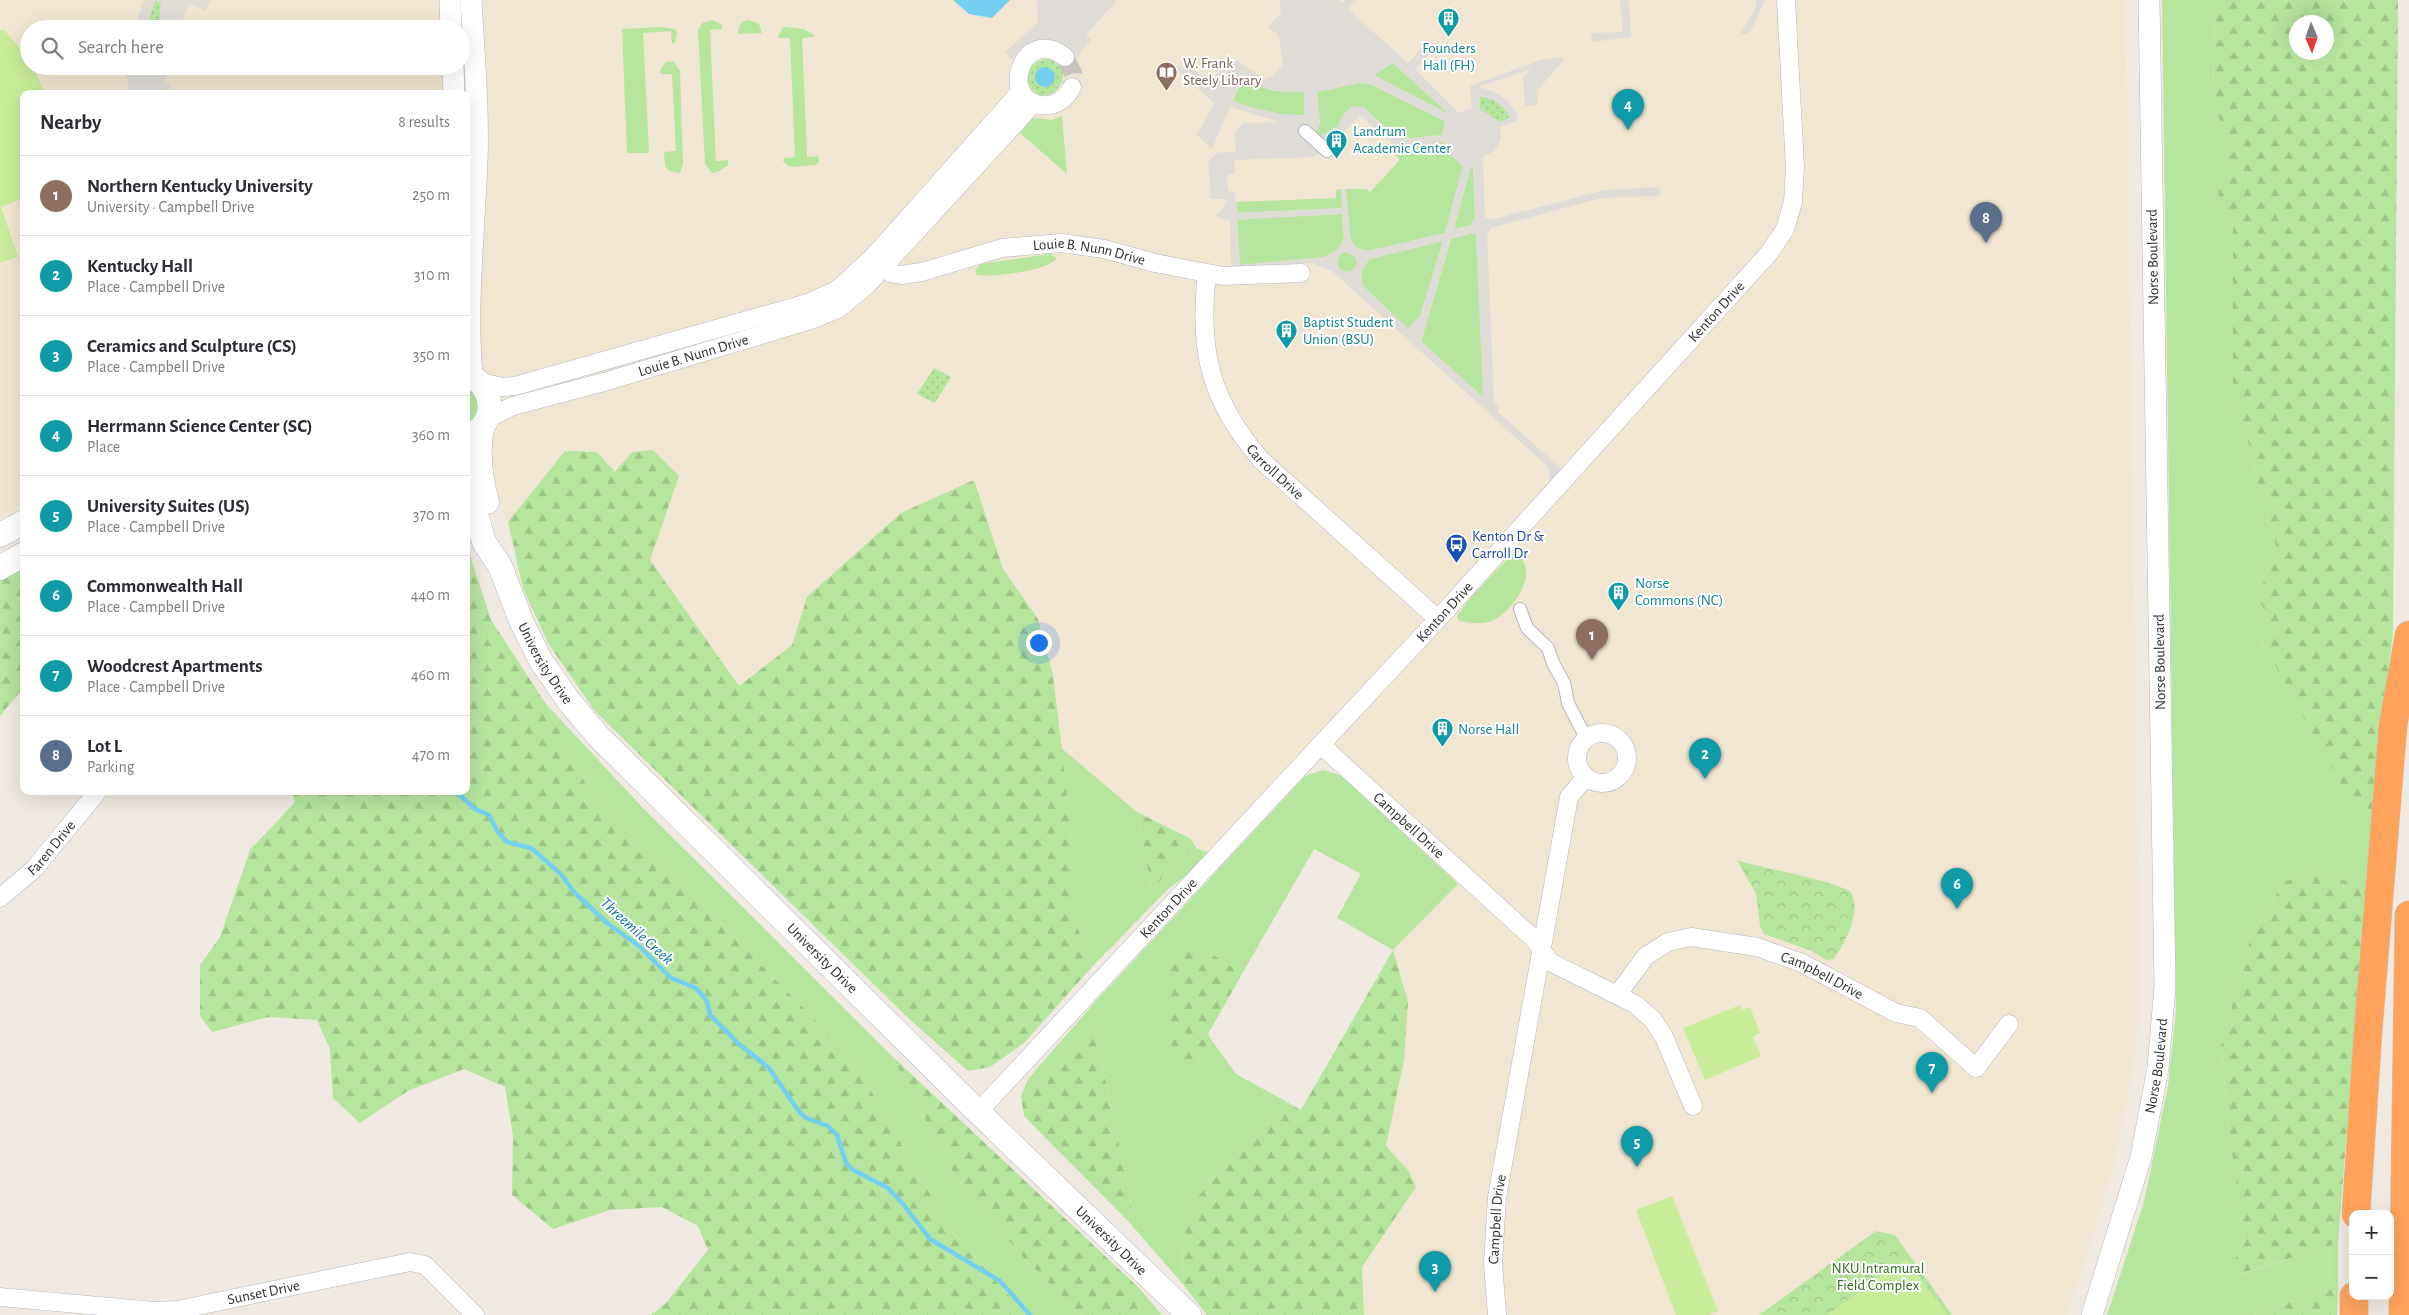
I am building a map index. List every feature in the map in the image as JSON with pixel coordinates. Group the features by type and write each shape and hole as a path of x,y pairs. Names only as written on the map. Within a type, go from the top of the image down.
{"highway":[{"path":"2356,1210 2368,1032 2392,746 2409,635"},
{"path":"2403,1315 2409,915"},
{"path":"2354,1300 2354,1315"}],"main road":[{"name":"University Drive","path":"473,377 490,399 479,427 479,453 482,482 498,538 500,566"},
{"name":"University Drive","path":"470,496 484,542 500,566 522,623 541,661 568,700 598,736 978,1112 1189,1315"},
{"path":"0,535 20,524"},
{"path":"0,568 20,556"}],"street":[{"path":"450,0 451,20"},
{"name":"University Drive","path":"470,279 477,162 471,0"},
{"name":"Kenton Drive","path":"978,1112 1438,619 1680,354 1770,252 1785,229 1793,202 1794,167 1786,0"},
{"name":"Norse Boulevard","path":"2092,1315 2134,1187 2143,1150 2158,1068 2165,986 2149,0"},
{"path":"1065,57 1049,49 1030,54 1020,66 1018,74 1021,91 1034,103 1051,105 1059,102 1072,87"},
{"path":"453,75 454,90"},
{"name":"Louie B. Nunn Drive","path":"479,427 513,406 604,382 814,320 838,309 868,284 878,261 1021,91"},
{"name":"Louie B. Nunn Drive","path":"473,377 502,387 515,386 808,303 837,290 878,261 1034,103"},
{"path":"1305,131 1327,151"},
{"name":"Louie B. Nunn Drive","path":"878,261 891,273 902,275 922,272 1002,248 1061,243 1104,248 1155,263 1207,274 1257,276 1301,273"},
{"name":"Carroll Drive","path":"1207,274 1204,329 1205,348 1219,396 1238,434 1261,460 1438,619"},
{"name":"University Drive","path":"470,352 473,377"},
{"path":"1520,609 1527,628 1548,648 1553,664 1564,683 1568,703 1586,738"},
{"path":"1601,733 1615,737 1625,748 1627,756 1622,772 1609,781 1601,783 1586,777 1581,772 1577,757 1581,743 1586,738 1601,733"},
{"name":"Campbell Drive","path":"1321,745 1541,947 1550,962 1635,1004 1653,1020 1664,1037 1693,1106"},
{"name":"Campbell Drive","path":"1497,1315 1493,1264 1498,1197 1569,797 1586,777"},
{"name":"Faren Drive","path":"0,898 34,869 95,795"},
{"name":"Campbell Drive","path":"1617,995 1646,956 1668,942 1692,937 1757,947 1802,962 1896,1013 1920,1018 1976,1068 2009,1024"},
{"name":"Sunset Drive","path":"0,1297 154,1313 180,1312 410,1262 425,1265 475,1315"}],"shaded area":[{"path":"0,0 2125,0 2140,994 2137,1041 2118,1149 2067,1315 1364,1315 1362,1267 1416,1187 1408,1170 1386,1146 1404,1060 1408,1002 1393,950 1458,884 1342,776 1306,749 1210,853 1196,848 1191,839 1137,812 1060,747 1053,675 1038,620 1003,569 974,480 901,513 807,597 792,645 739,686 649,560 679,476 615,473 565,451 508,522 493,486 470,382 470,90 20,90 20,505 0,517"},
{"path":"144,0 155,0 149,20 137,20"},
{"path":"155,0 211,0 206,11 189,4 183,20 160,20 161,3"},
{"path":"1037,0 1117,0 1086,35 1092,39 1076,57 1065,45 1038,41 1024,47 1011,59 1005,52 1038,22"},
{"path":"1280,0 1339,0 1342,3 1345,0 1357,0 1348,9 1408,63 1426,43 1433,50 1415,69 1459,113 1472,108 1470,86 1540,60 1563,57 1562,62 1537,91 1538,105 1525,106 1523,78 1531,69 1478,87 1493,91 1508,101 1517,114 1518,120 1500,127 1501,137 1499,144 1493,152 1483,156 1485,217 1490,220 1605,190 1660,187 1660,196 1602,198 1491,228 1487,235 1494,401 1500,407 1498,412 1563,470 1551,484 1549,481 1549,468 1332,271 1312,263 1231,268 1230,221 1216,216 1227,202 1224,199 1211,199 1208,162 1216,153 1236,151 1234,134 1243,123 1279,122 1230,107 1212,149 1197,135 1214,103 1174,67 1191,66 1209,82 1233,58 1265,79 1272,76 1283,65 1279,36 1268,27 1281,13","holes":["1393,63 1447,113 1374,75","1242,80 1274,91 1304,92 1304,115 1282,114 1248,107 1233,101","1360,83 1370,84 1445,121 1442,135 1403,139 1390,126 1387,129 1363,107 1353,106 1344,113 1338,126 1319,137 1315,133 1320,124 1317,92","1479,96 1496,101 1504,107 1510,117 1500,122 1480,109","1360,115 1399,149 1443,142 1448,153 1463,166 1445,233 1368,251 1358,249 1352,242 1350,235 1346,189 1341,189 1342,208 1237,213 1235,192 1228,191 1227,175 1235,174 1234,160 1315,157 1319,153 1323,156","1471,166 1473,166 1475,217 1471,225 1454,229","1342,214 1344,239 1338,249 1324,257 1240,265 1237,220","1472,233 1476,235 1483,397 1421,341 1451,239","1443,241 1420,316 1408,329 1363,286 1361,277 1363,266 1370,259","1346,252 1356,258 1357,264 1349,272 1343,271 1338,267 1340,255"]},
{"path":"1620,0 1629,0 1631,37 1592,42 1591,33 1623,32"},
{"path":"1757,0 1765,0 1755,23 1748,34 1739,35 1754,12"},
{"path":"126,75 166,75 164,83 171,85 169,90 129,90"}],"green space":[{"path":"155,0 161,3 160,20 149,20"},
{"path":"2162,0 2215,0 2213,106 2231,140 2218,196 2233,228 2233,395 2254,460 2257,480 2276,545 2258,597 2276,636 2262,643 2373,814 2366,890 2316,868 2284,882 2251,937 2221,1045 2230,1138 2244,1244 2233,1264 2241,1274 2338,1243 2338,1285 2254,1315 2107,1315 2144,1202 2168,1086 2176,1012"},
{"path":"2215,0 2398,0 2393,632 2374,790 2373,814 2357,813 2262,642 2276,636 2258,597 2276,545 2257,480 2254,460 2233,395 2233,228 2218,196 2231,140 2213,106"},
{"path":"713,20 722,25 722,29 710,30 716,161 728,160 728,165 718,172 712,173 705,164 698,30 702,23"},
{"path":"748,20 759,24 762,33 738,34 740,25"},
{"path":"662,27 675,29 677,32 675,43 672,43 671,31 643,33 649,153 627,153 622,29"},
{"path":"784,27 804,29 814,35 814,37 802,38 807,157 818,156 819,162 815,165 790,167 783,161 784,158 795,157 790,38 779,38 778,36"},
{"path":"4,30 20,48 20,75 36,75 44,90 20,90 20,200 1,207 18,257 0,263 0,31"},
{"path":"1047,59 1058,64 1062,71 1063,79 1053,93 1037,94 1030,87 1027,77 1028,72 1037,62"},
{"path":"673,61 680,71 683,164 680,173 669,171 665,166 664,152 676,151 672,74 661,74 660,70 666,62"},
{"path":"1393,63 1449,114 1373,75"},
{"path":"1242,80 1274,91 1304,92 1304,115 1278,115 1233,101"},
{"path":"1360,83 1370,84 1445,121 1442,135 1403,139 1391,126 1387,129 1363,107 1344,113 1338,126 1319,137 1315,133 1320,124 1317,92"},
{"path":"1479,95 1497,102 1511,117 1500,123 1480,109"},
{"path":"1062,116 1067,174 1020,133 1033,118 1052,120"},
{"path":"1443,142 1448,153 1463,166 1445,233 1368,251 1356,246 1352,242 1350,235 1346,189 1366,189 1370,192 1400,160 1390,150 1395,146 1399,149"},
{"path":"1471,166 1473,166 1475,217 1471,225 1454,229"},
{"path":"1341,189 1342,208 1237,213 1236,202 1336,198 1336,190"},
{"path":"1342,214 1344,239 1338,249 1324,257 1240,265 1237,219"},
{"path":"1472,233 1476,235 1484,398 1421,342 1451,239"},
{"path":"1443,241 1420,316 1408,329 1363,286 1363,268 1370,259"},
{"path":"1347,252 1354,255 1357,262 1354,269 1347,272 1340,269 1337,262 1340,255"},
{"path":"1050,254 1056,258 1052,262 1020,272 984,276 977,275 975,270 981,264"},
{"path":"934,368 951,377 935,403 917,394"},
{"path":"470,389 475,395 478,405 475,415 471,420"},
{"path":"653,450 679,476 650,560 739,686 792,645 807,597 901,513 974,480 1003,569 1038,619 1053,675 1073,844 1073,913 1091,968 1024,1043 990,1067 968,1071 907,1017 594,710 548,643 523,588 508,522 565,451 597,452 615,472 632,452"},
{"path":"1514,552 1522,559 1526,567 1526,577 1512,605 1492,621 1478,623 1459,621 1457,616 1472,596"},
{"path":"470,555 491,620 546,704 588,789 852,1057 949,1228 1026,1315 651,1315 666,1303 708,1250 698,1226 662,1207 610,1210 553,1229 512,1195 513,1136 505,1087 464,1069 408,1091 360,1123 333,1098 330,1049 317,1020 268,1017 212,1032 200,1016 200,965 220,937 250,850 295,802 293,795 470,795"},
{"path":"20,567 20,692 0,716 0,579"},
{"path":"546,704 642,807 892,1056 955,1176 1019,1253 1082,1315 1026,1315 949,1228 852,1057 588,789"},
{"path":"1060,747 1137,812 1152,890 1179,859 1196,848 1210,853 1195,869 1168,889 1091,968 1073,913 1073,844"},
{"path":"1323,770 1342,776 1458,884 1393,950 1337,918 1361,874 1314,849 1242,974 1209,952 1193,1069 1213,1042 1236,1074 1287,1102 1196,1198 1183,1231 1182,1283 1128,1221 1132,1204 1094,1027 1021,1096 1028,1079 1096,1001 1305,776"},
{"path":"1137,812 1191,839 1196,848 1179,859 1152,890"},
{"path":"1737,860 1808,877 1850,891 1855,908 1854,917 1843,944 1834,959 1826,960 1812,951 1764,934 1760,926 1756,894"},
{"path":"2316,868 2366,890 2338,1243 2240,1274 2232,1264 2244,1244 2230,1138 2221,1045 2251,937 2284,882"},
{"path":"1186,943 1209,952 1242,974 1208,1034 1213,1042 1193,1070 1174,1059 1168,1033 1169,965"},
{"path":"1393,950 1408,1002 1404,1060 1386,1146 1408,1170 1416,1187 1362,1267 1364,1315 1207,1315 1182,1283 1183,1231 1196,1198 1287,1102 1301,1110"},
{"path":"1740,1005 1742,1010 1750,1007 1760,1033 1753,1037 1761,1056 1705,1080 1683,1028"},
{"path":"1094,1027 1132,1204 1128,1221 1024,1116 1021,1096"},
{"path":"892,1056 1138,1287 1140,1315 1082,1315 1019,1253 955,1176"},
{"path":"1672,1196 1718,1311 1709,1315 1676,1315 1636,1210"},
{"name":"NKU Intramural Field Complex","path":"1876,1231 1895,1235 1952,1315 1759,1315"},
{"path":"1906,1259 1947,1315 1827,1315"},
{"path":"2338,1285 2337,1315 2254,1315"},
{"path":"1138,1287 1162,1315 1140,1315"}],"water":[{"path":"953,0 1010,0 992,18 969,14"},
{"path":"1045,67 1052,70 1055,77 1052,84 1045,87 1038,84 1035,77 1038,70"}],"waterway":[{"name":"Threemile Creek","path":"459,795 475,809 489,815 498,832 507,842 531,848 560,873 574,892 607,923 639,946 671,978 696,988 707,1001 710,1015 739,1044 769,1068 800,1113 806,1118 828,1126 837,1135 846,1163 853,1170 888,1188 930,1239 1000,1281 1030,1315"}],"tunnel":[{"path":"1065,57 1073,73 1072,87"}],"place":[{"name":"Founders Hall (FH)","path":"1449,38"},
{"name":"W. Frank Steely Library","path":"1167,91"},
{"name":"Herrmann Science Center (SC)","path":"1628,130"},
{"name":"Landrum Academic Center","path":"1337,159"},
{"name":"Lot L","path":"1986,243"},
{"name":"Baptist Student Union (BSU)","path":"1287,350"},
{"name":"Kenton Dr & Carroll Dr","path":"1456,564"},
{"name":"Norse Commons (NC)","path":"1619,611"},
{"name":"Northern Kentucky University","path":"1592,660"},
{"name":"Norse Hall","path":"1442,748"},
{"name":"Kentucky Hall","path":"1705,779"},
{"name":"Commonwealth Hall","path":"1957,909"},
{"name":"Woodcrest Apartments","path":"1932,1093"},
{"name":"University Suites (US)","path":"1637,1167"},
{"name":"Ceramics and Sculpture (CS)","path":"1435,1292"}]}
